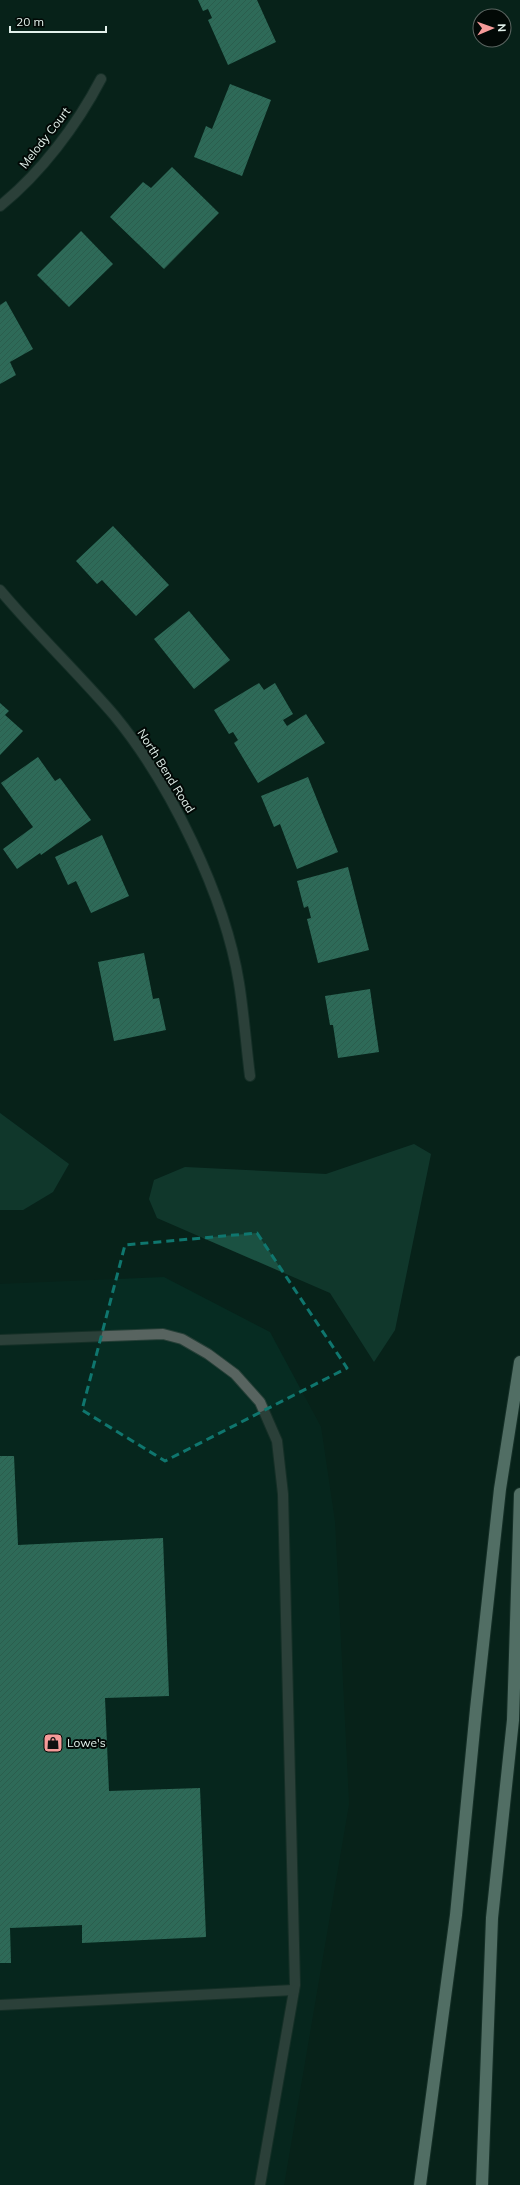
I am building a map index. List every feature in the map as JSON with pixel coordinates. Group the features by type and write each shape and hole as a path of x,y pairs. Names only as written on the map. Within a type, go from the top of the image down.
{"highway":[{"path":"420,2185 456,1916 476,1709 500,1490 520,1362"},
{"path":"482,2185 492,1918 513,1720 520,1494"}],"street":[{"name":"Melody Court","path":"0,206 32,176 69,130 102,79"},
{"name":"North Bend Road","path":"0,590 115,716 149,764 180,815 215,897 228,939 239,982 250,1076"},
{"path":"0,1340 163,1334 182,1339 208,1354 235,1374 260,1402 277,1441 283,1494 294,1990 260,2185"},
{"path":"0,2006 294,1990"}],"highlighted area":[{"path":"257,1233 347,1368 165,1461 82,1410 125,1245"}],"shaded area":[{"path":"0,1113 69,1164 53,1192 23,1210 0,1210"},
{"path":"414,1144 431,1154 395,1330 374,1362 330,1293 157,1218 149,1199 154,1180 185,1167 326,1174"},
{"path":"164,1277 270,1332 321,1427 335,1522 349,1804 284,2185 0,2185 0,1284"}],"building":[{"path":"198,0 257,0 276,42 228,65 208,20 212,18 208,9 203,11"},
{"path":"230,84 271,100 242,176 194,157 206,126 212,129"},
{"path":"172,167 219,213 164,269 110,217 143,182 151,188"},
{"path":"81,231 113,264 69,307 37,275"},
{"path":"6,301 33,349 10,362 16,375 0,384 0,305"},
{"path":"113,526 169,585 136,616 102,580 97,584 76,561"},
{"path":"189,611 230,660 194,689 154,639"},
{"path":"259,683 264,690 275,683 293,714 283,720 287,726 306,714 325,743 258,783 234,743 238,740 233,732 229,734 214,710"},
{"path":"0,703 9,711 5,715 23,731 0,755"},
{"path":"38,757 55,781 60,778 91,820 41,855 40,853 17,869 3,849 33,827 1,783"},
{"path":"308,777 338,852 297,869 280,824 274,827 261,796"},
{"path":"102,835 129,896 91,913 76,881 68,885 55,857"},
{"path":"348,867 369,950 318,963 307,919 311,918 308,906 304,908 297,881"},
{"path":"144,953 153,999 159,998 166,1030 114,1041 98,962"},
{"path":"370,989 379,1052 338,1058 333,1025 330,1025 325,996"},
{"name":"Lowe's","path":"0,1456 14,1456 18,1545 163,1538 169,1696 105,1698 109,1791 200,1788 206,1937 82,1943 82,1925 10,1928 11,1963 0,1963"}],"place":[{"name":"Lowe's","path":"53,1743"}]}
